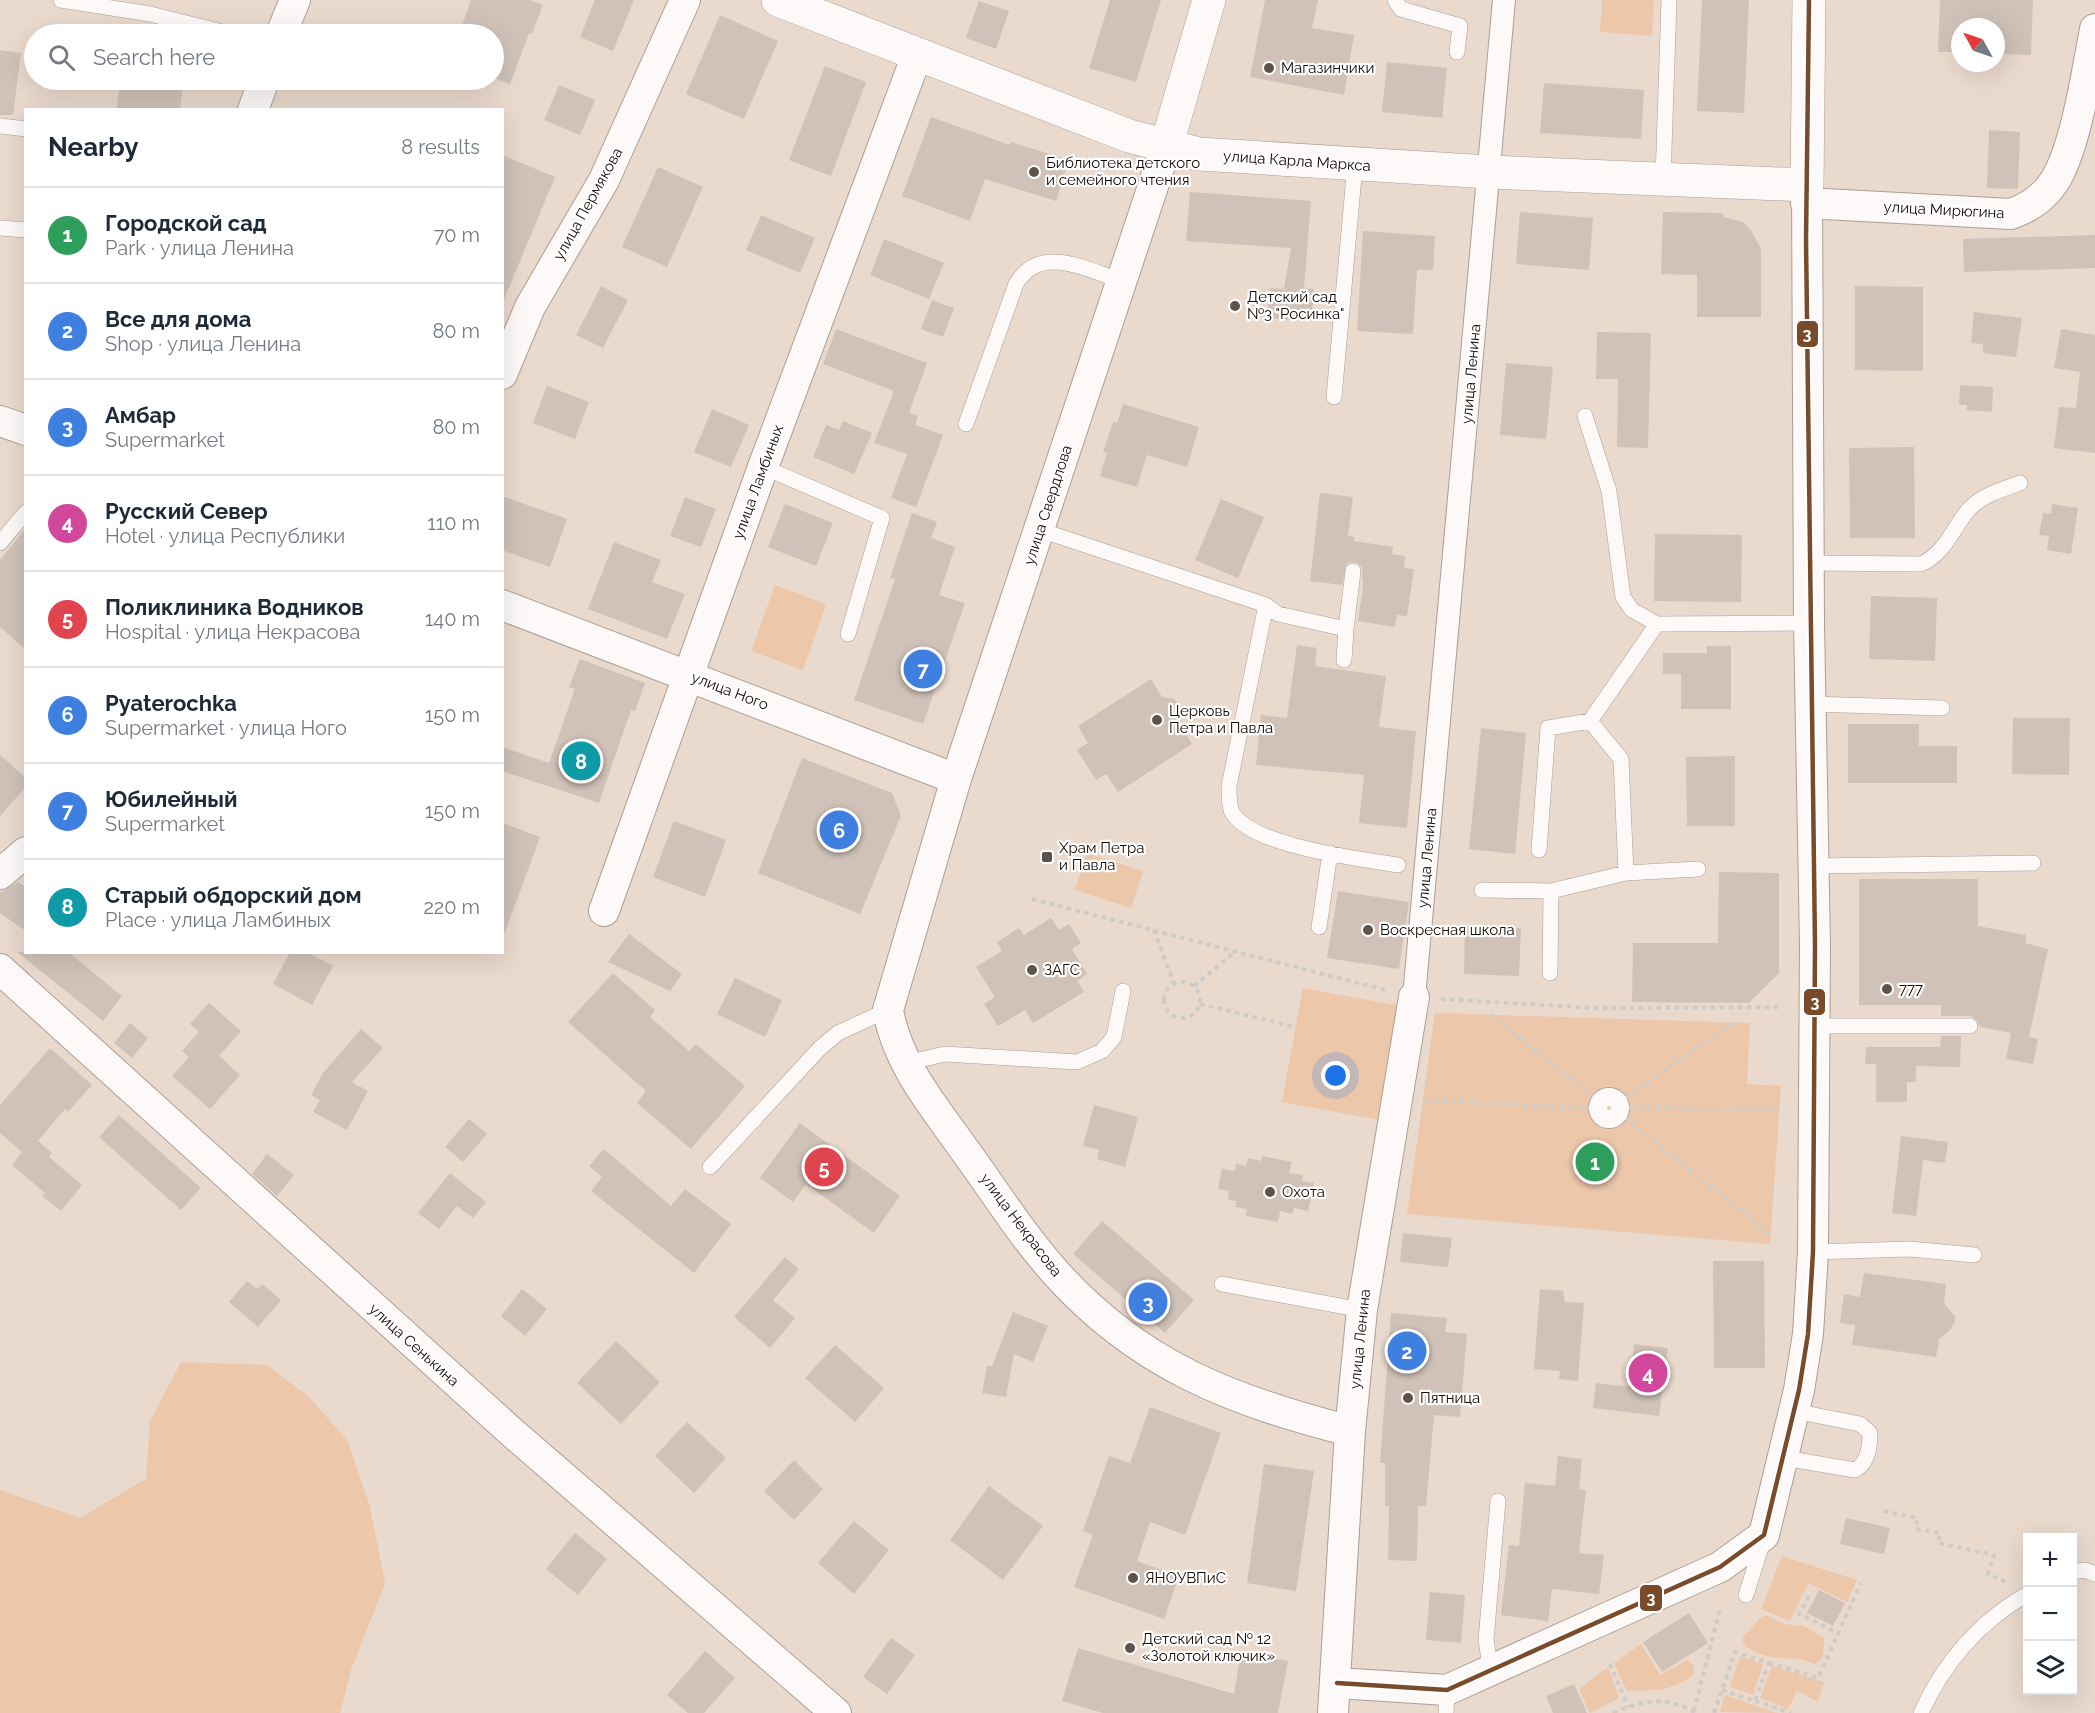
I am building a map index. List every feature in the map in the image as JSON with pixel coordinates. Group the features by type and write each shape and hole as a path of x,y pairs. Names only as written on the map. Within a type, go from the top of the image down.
{"street":[{"path":"285,24 295,0"},
{"name":"улица Пермякова","path":"504,369 530,307 604,180 685,0"},
{"name":"улица Карла Маркса","path":"778,0 1129,136 1199,154 1355,165 1663,180 1807,194"},
{"name":"улица Свердлова","path":"888,1010 956,779 1167,147 1209,0"},
{"name":"улица Ленина","path":"1333,1713 1337,1683 1350,1431 1362,1310 1414,997 1504,0"},
{"path":"1337,1683 1447,1702 1491,1672 1720,1567 1764,1535 1784,1458 1808,1334 1814,1252 1814,866 1808,563 1809,0"},
{"name":"улица Мирюгина","path":"1807,194 2011,214 2029,208 2045,195 2056,180 2067,151 2081,101 2095,29"},
{"name":"улица Ламбиных","path":"604,911 763,467 917,55"},
{"path":"254,108 260,90"},
{"path":"0,422 24,429"},
{"name":"улица Ного","path":"504,606 956,779"},
{"path":"0,874 24,854"},
{"name":"улица Сенькина","path":"0,969 473,1398 836,1713"},
{"name":"улица Некрасова","path":"888,1010 892,1033 906,1063 1029,1241 1063,1281 1110,1324 1170,1367 1205,1385 1289,1415 1350,1431"}],"lane":[{"path":"61,0 105,3 190,24"},
{"path":"1395,0 1401,9 1460,26 1457,52"},
{"path":"1663,180 1669,0"},
{"path":"0,126 24,129"},
{"path":"1334,398 1355,165"},
{"path":"0,228 24,231"},
{"path":"966,424 1016,284 1022,273 1032,265 1045,261 1060,262 1123,281"},
{"path":"1585,416 1609,491 1623,597 1632,610 1657,624 1809,623"},
{"path":"763,467 882,518 848,634"},
{"path":"1808,563 1921,564 1932,559 1941,550 1970,508 1997,491 2020,483"},
{"path":"0,543 24,514"},
{"path":"1040,531 1266,605 1278,614 1346,629"},
{"path":"1344,660 1353,571"},
{"path":"1266,605 1229,786 1231,810 1249,829 1272,840 1398,865"},
{"path":"1539,850 1548,728 1590,721 1657,624"},
{"path":"1811,704 1942,708"},
{"path":"1590,721 1621,759 1626,873"},
{"path":"1319,927 1330,853"},
{"path":"1814,866 2032,863"},
{"path":"1482,890 1551,891 1626,873 1698,869"},
{"path":"1550,973 1551,891"},
{"path":"906,1063 945,1054 1077,1062 1102,1051 1114,1037 1124,991"},
{"path":"710,1167 820,1048 838,1033 888,1010"},
{"path":"1815,1026 1970,1026"},
{"path":"1814,1252 1910,1249 1974,1255"},
{"path":"1222,1284 1362,1310"},
{"path":"1784,1458 1855,1470 1865,1461 1870,1440 1870,1433 1860,1424 1794,1411"},
{"path":"1491,1672 1486,1640 1498,1501"},
{"path":"1746,1595 1764,1535"},
{"path":"2077,1571 2085,1570 2095,1574"},
{"path":"1921,1713 1935,1683 1955,1653 2023,1597"}],"path":[{"path":"1032,899 1414,997 1595,1008 1778,1007"},
{"path":"1154,930 1174,984"},
{"path":"1194,986 1236,951"},
{"path":"1184,982 1194,986 1199,993 1200,1004 1191,1016 1177,1018 1170,1014 1165,1006 1165,994 1174,984 1184,982"},
{"path":"1200,1004 1296,1027"},
{"path":"1490,1015 1611,1106 1771,1235"},
{"path":"1611,1106 1733,1023"},
{"path":"1422,1100 1779,1110"},
{"path":"1884,1511 1917,1518 1916,1529 1940,1533 1938,1543 1994,1555 1988,1574 2003,1579 2023,1594"},
{"path":"1714,1713 1735,1652 1818,1678 1861,1582"},
{"path":"1809,1596 1799,1614 1838,1633"},
{"path":"1613,1713 1639,1702 1665,1701 1695,1712 1720,1609"},
{"path":"1755,1701 1769,1663"},
{"path":"1610,1664 1628,1707"},
{"path":"1722,1690 1791,1713"}],"shaded area":[{"path":"1602,0 1654,0 1652,36 1600,32"},
{"path":"775,585 826,604 803,670 751,651"},
{"path":"1087,853 1143,871 1131,908 1075,890"},
{"path":"1303,988 1400,1006 1379,1120 1282,1102"},
{"path":"1435,1013 1750,1023 1747,1084 1781,1086 1770,1244 1407,1214"},
{"path":"181,1362 267,1365 309,1397 347,1440 369,1503 385,1583 351,1670 340,1713 0,1713 0,1490 80,1518 146,1479 150,1421"},
{"path":"1782,1556 1857,1580 1847,1602 1808,1583 1790,1621 1761,1609"},
{"path":"1766,1615 1784,1624 1804,1626 1824,1638 1823,1657 1816,1664 1799,1659 1761,1655 1749,1648 1743,1643 1743,1637 1760,1618"},
{"path":"1641,1644 1660,1675 1687,1660 1694,1666 1694,1674 1670,1687 1627,1691 1614,1663"},
{"path":"1740,1656 1763,1664 1753,1695 1730,1687"},
{"path":"1772,1666 1824,1682 1818,1702 1797,1691 1788,1709 1760,1698"},
{"path":"1608,1667 1619,1698 1590,1713 1579,1689"},
{"path":"1725,1695 1777,1713 1720,1712"}],"building":[{"path":"471,0 530,0 543,5 532,34 529,33 510,84 504,82 504,24 463,24"},
{"path":"595,0 634,0 613,51 580,37"},
{"path":"1110,0 1161,0 1136,82 1089,68"},
{"path":"1265,0 1318,0 1312,28 1354,35 1344,95 1250,77"},
{"path":"1702,0 1749,0 1744,113 1697,111"},
{"path":"1940,0 2033,0 2031,55 2005,54 2005,18 1951,18 1951,52 1938,52"},
{"path":"979,1 1009,11 996,49 966,38"},
{"path":"720,15 778,41 744,119 686,94"},
{"path":"0,50 21,53 13,115 0,115"},
{"path":"1387,62 1447,68 1442,118 1382,112"},
{"path":"825,66 866,82 831,176 789,160"},
{"path":"1544,83 1644,90 1641,139 1540,133"},
{"path":"559,85 595,100 580,135 544,120"},
{"path":"119,90 182,90 180,108 116,108"},
{"path":"931,117 1010,145 1011,142 1069,160 1056,201 985,179 970,221 902,196"},
{"path":"1989,130 2020,132 2018,189 1987,188"},
{"path":"504,156 555,177 504,300"},
{"path":"658,167 703,187 667,267 622,247"},
{"path":"1190,192 1311,201 1304,288 1314,289 1311,321 1267,318 1270,288 1284,289 1291,248 1186,241"},
{"path":"1520,212 1593,218 1589,270 1516,264"},
{"path":"1663,212 1723,213 1724,217 1743,222 1751,230 1761,249 1761,317 1697,317 1697,275 1661,274"},
{"path":"761,215 815,238 800,273 746,250"},
{"path":"1363,231 1435,236 1433,270 1417,270 1413,334 1357,331"},
{"path":"2095,235 2095,268 1964,272 1963,239"},
{"path":"884,239 944,263 929,299 870,275"},
{"path":"601,286 628,300 603,348 576,335"},
{"path":"1855,286 1923,287 1923,371 1855,370"},
{"path":"932,300 954,308 943,337 921,329"},
{"path":"1974,312 2022,318 2016,357 1983,353 1983,344 1971,343"},
{"path":"836,329 927,363 909,413 918,416 915,425 943,435 916,507 891,498 907,454 874,443 894,391 823,364"},
{"path":"2061,329 2095,335 2095,453 2054,448 2059,407 2076,408 2080,372 2054,368"},
{"path":"1597,332 1651,333 1648,448 1617,447 1618,379 1596,379"},
{"path":"1506,363 1553,367 1546,439 1500,435"},
{"path":"1960,385 1993,387 1992,412 1967,410 1967,405 1959,405"},
{"path":"547,386 589,402 575,439 533,423"},
{"path":"1123,404 1199,427 1187,467 1147,455 1137,487 1100,476 1107,453 1103,452 1113,422 1117,423"},
{"path":"712,409 749,425 731,467 694,452"},
{"path":"843,421 872,433 854,474 813,457 826,425 839,430"},
{"path":"1914,447 1915,538 1850,538 1849,448"},
{"path":"1320,493 1353,497 1348,536 1355,537 1354,541 1393,547 1392,554 1405,556 1404,568 1414,569 1407,616 1397,615 1395,627 1358,621 1363,587 1362,568 1358,563 1350,562 1346,565 1342,585 1310,581"},
{"path":"504,497 567,519 550,567 504,551"},
{"path":"685,497 716,509 701,547 670,536"},
{"path":"1221,499 1264,517 1238,578 1195,560"},
{"path":"785,504 833,523 816,566 768,547"},
{"path":"2052,504 2078,508 2071,554 2047,550 2049,536 2039,535 2043,513 2051,514"},
{"path":"912,513 937,522 931,538 955,547 939,595 965,603 923,724 854,700 895,579 890,578"},
{"path":"24,530 24,648 0,627 0,560"},
{"path":"1655,534 1742,535 1741,602 1654,601"},
{"path":"614,542 661,560 652,582 685,594 667,639 588,609"},
{"path":"1871,596 1937,598 1935,661 1869,659"},
{"path":"1297,645 1317,648 1315,666 1386,676 1379,727 1416,731 1407,828 1359,823 1364,775 1256,765 1261,715 1287,718"},
{"path":"1707,646 1731,646 1731,709 1681,709 1681,674 1663,674 1663,653 1707,653"},
{"path":"580,659 645,683 635,711 631,710 599,803 504,772 504,748 549,763 575,689 569,687"},
{"path":"1151,679 1162,697 1174,699 1181,706 1183,715 1180,725 1192,744 1118,792 1106,774 1096,780 1077,750 1088,743 1078,726"},
{"path":"2013,718 2070,718 2069,775 2012,774"},
{"path":"1848,724 1919,724 1919,746 1957,746 1957,783 1848,783"},
{"path":"1481,728 1526,733 1515,854 1469,849"},
{"path":"0,755 24,776 24,789 0,816"},
{"path":"1735,756 1735,826 1687,826 1686,757"},
{"path":"802,758 892,793 901,816 860,914 758,873"},
{"path":"674,821 726,840 705,897 653,877"},
{"path":"504,824 540,837 504,932"},
{"path":"1719,872 1779,873 1779,973 1749,1003 1632,1002 1633,943 1718,943"},
{"path":"1859,879 1978,879 1978,926 2026,935 2025,943 2048,949 2029,1037 2038,1039 2033,1064 2006,1059 2011,1033 1980,1027 1978,1021 1971,1016 1941,1016 1941,1005 1859,1005"},
{"path":"18,882 24,886 24,930 0,913 0,893"},
{"name":"Воскресная школа","path":"1338,891 1409,902 1399,969 1327,958"},
{"name":"ЗАГС","path":"1051,918 1059,930 1069,924 1081,943 1072,949 1087,974 1077,981 1084,992 1033,1023 1025,1010 998,1026 984,1004 995,997 976,967 1002,951 997,942 1019,928 1024,935"},
{"path":"1465,927 1521,928 1519,976 1464,974"},
{"path":"629,934 682,974 670,991 608,962"},
{"path":"17,952 70,954 122,996 103,1021"},
{"path":"289,954 311,954 333,966 312,1005 273,984"},
{"path":"613,973 655,1010 650,1017 689,1051 696,1044 745,1086 691,1149 637,1103 646,1091 568,1022"},
{"path":"735,978 782,1000 765,1037 717,1014"},
{"path":"209,1003 241,1031 219,1056 240,1075 210,1109 172,1076 189,1057 182,1051 199,1032 190,1024"},
{"path":"130,1023 148,1038 132,1058 114,1043"},
{"path":"361,1029 383,1048 352,1082 368,1091 347,1130 313,1112 320,1100 311,1095 323,1073"},
{"path":"1941,1036 1961,1036 1960,1067 1916,1066 1916,1082 1907,1082 1907,1102 1876,1102 1876,1064 1865,1064 1866,1047 1940,1047"},
{"path":"50,1048 92,1085 68,1112 65,1109 38,1141 52,1153 49,1157 82,1185 61,1211 42,1196 45,1193 12,1165 22,1152 0,1133 0,1105"},
{"path":"1094,1105 1138,1117 1125,1167 1097,1159 1099,1150 1083,1146"},
{"path":"119,1115 201,1188 181,1210 99,1137"},
{"path":"469,1119 487,1134 463,1162 445,1147"},
{"path":"800,1123 900,1196 874,1233 806,1184 793,1202 760,1178"},
{"path":"1901,1136 1948,1142 1945,1163 1923,1160 1916,1216 1892,1213"},
{"path":"604,1149 671,1206 685,1189 731,1224 694,1273 591,1191 602,1177 589,1166"},
{"path":"267,1154 294,1175 277,1196 252,1174"},
{"path":"1262,1156 1292,1162 1289,1173 1303,1175 1302,1181 1314,1183 1308,1211 1294,1208 1292,1214 1280,1211 1278,1222 1246,1216 1247,1209 1235,1207 1237,1201 1228,1200 1229,1191 1218,1189 1222,1169 1235,1171 1236,1164 1246,1166 1248,1158 1261,1161"},
{"path":"450,1173 486,1202 473,1218 457,1206 439,1229 418,1213"},
{"path":"1102,1221 1194,1300 1165,1333 1073,1254"},
{"path":"1403,1233 1452,1238 1448,1267 1400,1262"},
{"path":"785,1257 799,1269 773,1300 795,1318 770,1348 734,1317"},
{"path":"1713,1261 1764,1261 1765,1368 1714,1368"},
{"path":"1864,1273 1946,1284 1944,1304 1955,1316 1955,1322 1939,1339 1936,1357 1852,1345 1855,1325 1840,1323 1844,1294 1860,1297"},
{"path":"247,1281 257,1289 262,1284 281,1300 258,1327 229,1302"},
{"path":"522,1289 547,1309 525,1336 501,1316"},
{"path":"1540,1289 1563,1291 1565,1302 1584,1303 1578,1381 1559,1379 1560,1371 1534,1369"},
{"path":"1013,1312 1048,1326 1033,1362 1014,1354 1006,1397 982,1393 987,1366 992,1366"},
{"path":"1391,1313 1447,1318 1445,1332 1467,1334 1460,1417 1434,1415 1426,1506 1418,1506 1417,1561 1388,1560 1389,1506 1385,1506 1385,1463 1380,1463"},
{"path":"616,1341 660,1382 621,1424 577,1383"},
{"path":"1634,1344 1668,1348 1659,1416 1593,1408 1596,1383 1629,1387"},
{"path":"835,1345 884,1388 855,1422 805,1378"},
{"path":"1150,1407 1221,1433 1185,1535 1150,1522 1137,1561 1179,1576 1164,1619 1074,1587 1093,1535 1083,1531 1109,1456 1130,1463"},
{"path":"687,1422 726,1458 694,1493 655,1456"},
{"path":"1558,1456 1582,1459 1579,1489 1586,1490 1579,1553 1604,1555 1599,1594 1552,1589 1548,1621 1501,1615 1509,1545 1519,1546 1525,1483 1555,1486"},
{"path":"794,1460 823,1489 794,1520 764,1491"},
{"path":"1264,1464 1314,1471 1296,1591 1247,1583"},
{"path":"989,1486 1043,1526 1003,1580 950,1540"},
{"path":"1846,1518 1890,1528 1884,1554 1840,1544"},
{"path":"854,1521 889,1550 854,1594 818,1563"},
{"path":"575,1533 607,1559 578,1595 546,1569"},
{"path":"1819,1590 1845,1603 1833,1626 1807,1613"},
{"path":"1430,1592 1465,1595 1461,1643 1426,1640"},
{"path":"1689,1613 1708,1643 1662,1672 1643,1642"},
{"path":"891,1638 915,1655 887,1694 863,1677"},
{"path":"1078,1648 1234,1694 1241,1652 1288,1661 1278,1713 1103,1713 1062,1701"},
{"path":"705,1651 735,1678 704,1713 688,1713 667,1695"},
{"path":"1574,1684 1587,1713 1553,1713 1546,1696"}],"transit line":[{"name":"3","path":"1337,1683 1447,1690 1720,1567 1764,1535 1799,1390 1808,1334 1813,1252 1815,945 1806,239 1809,0"}],"place":[{"name":"Магазинчики","path":"1269,68"},
{"name":"Библиотека детского и семейного чтения","path":"1034,172"},
{"name":"Детский сад №3 \"Росинка\"","path":"1235,306"},
{"name":"Юбилейный","path":"923,669"},
{"name":"Церковь Петра и Павла","path":"1157,720"},
{"name":"Старый обдорский дом","path":"581,761"},
{"name":"Pyaterochka","path":"839,830"},
{"name":"Храм Петра и Павла","path":"1047,857"},
{"name":"Воскресная школа","path":"1368,930"},
{"name":"ЗАГС","path":"1032,970"},
{"name":"777","path":"1887,989"},
{"name":"Городской сад","path":"1595,1162"},
{"name":"Поликлиника Водников","path":"824,1167"},
{"name":"Охота","path":"1270,1192"},
{"name":"Амбар","path":"1148,1302"},
{"name":"Все для дома","path":"1407,1351"},
{"name":"Русский Север","path":"1648,1373"},
{"name":"Пятница","path":"1408,1398"},
{"name":"ЯНОУВПиС","path":"1133,1578"},
{"name":"Детский сад № 12 «Золотой ключик»","path":"1130,1648"}]}
